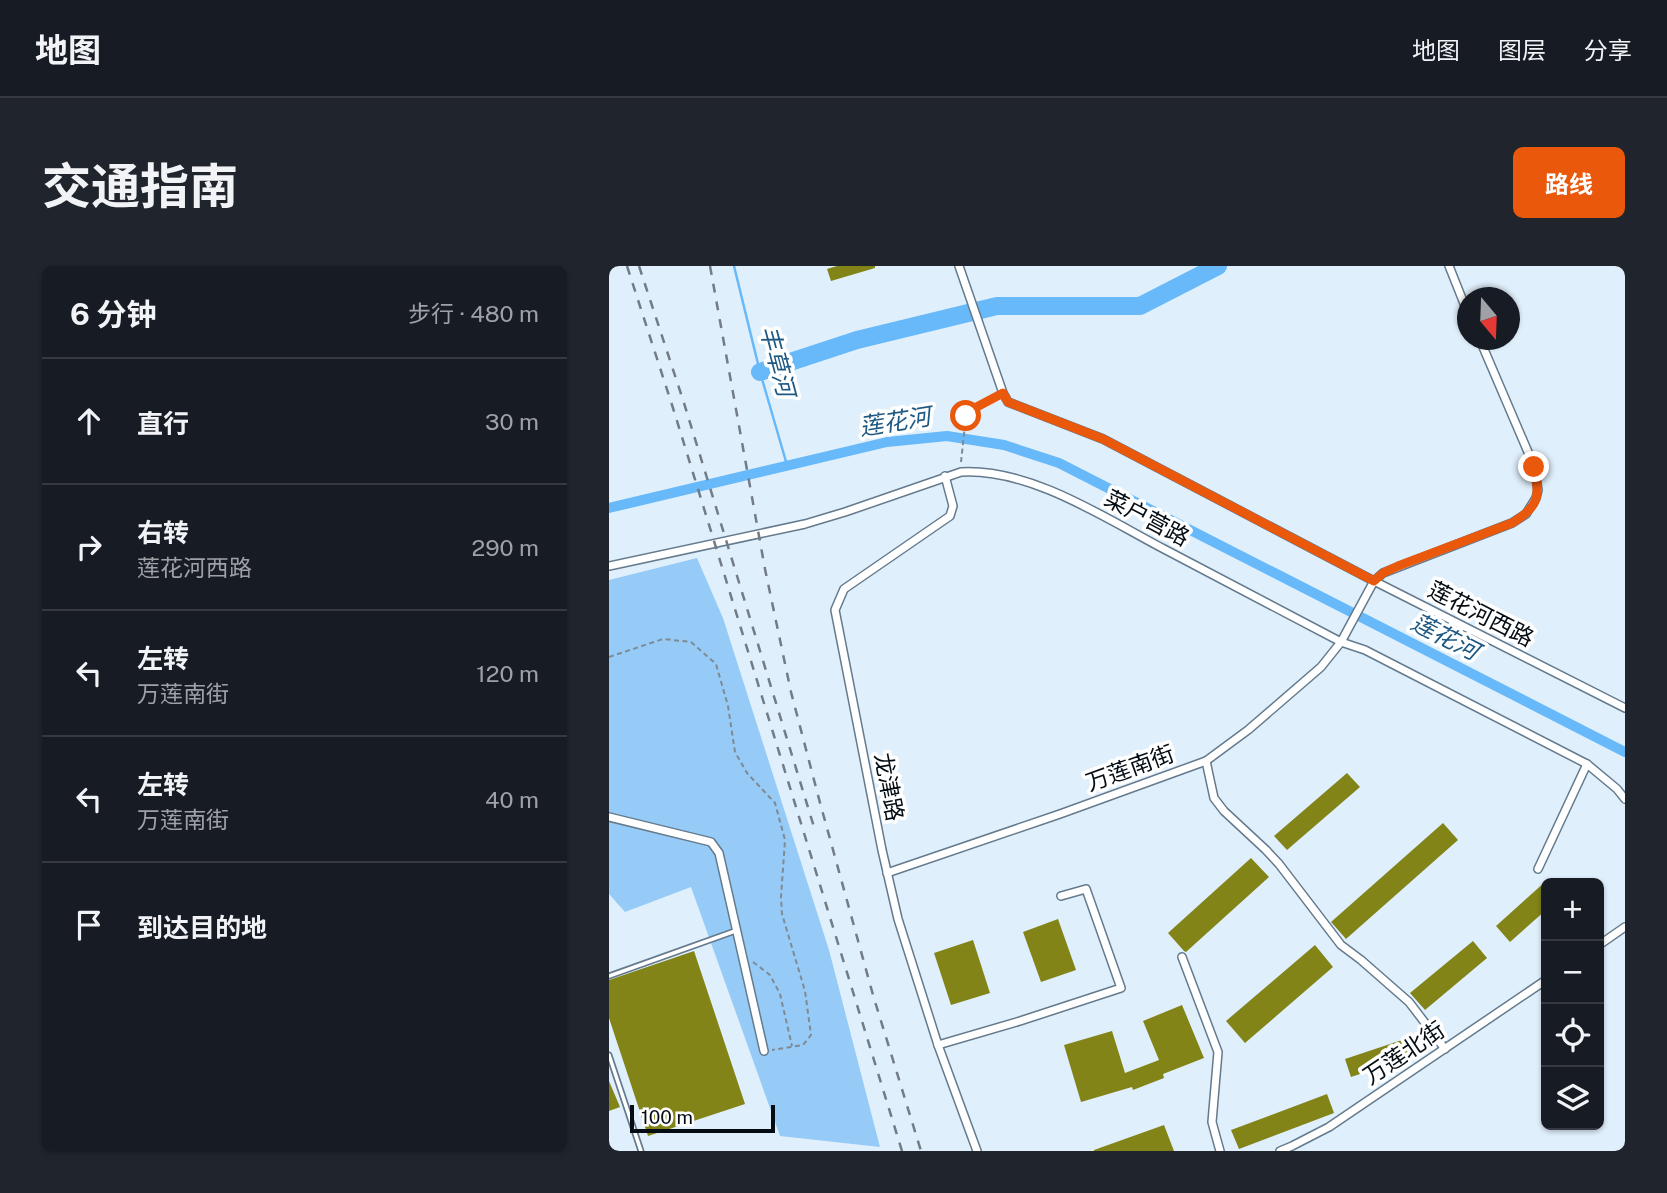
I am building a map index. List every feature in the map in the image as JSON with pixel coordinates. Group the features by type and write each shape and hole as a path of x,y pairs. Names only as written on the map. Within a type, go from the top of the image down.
{"street":[{"path":"959,266 1003,393"},
{"path":"1449,266 1458,287"},
{"path":"1374,581 1398,566 1512,523 1526,514 1536,498 1538,490 1534,467 1484,350"},
{"name":"莲花河西路","path":"1003,393 1008,402 1103,439 1625,708"},
{"name":"菜户营路","path":"609,566 805,524 961,472 1000,474 1053,491 1341,642 1365,650 1587,764 1625,799"},
{"name":"龙津路","path":"945,476 953,506 950,516 843,589 835,610 898,919 938,1045 977,1151"},
{"name":"万莲南街","path":"887,873 1206,761 1248,730 1321,667 1341,642 1374,581"},
{"path":"1206,761 1214,798 1224,811 1273,857 1341,945 1409,1002 1445,1049"},
{"path":"1538,869 1587,764"},
{"path":"609,817 711,842 719,853 764,1051"},
{"path":"938,1045 1121,988 1086,889 1061,896"},
{"path":"1604,942 1625,927"},
{"path":"1182,957 1218,1052 1212,1122 1220,1151"},
{"name":"万莲北街","path":"1280,1151 1329,1127 1541,983"}],"lane":[{"path":"609,976 737,930"},
{"path":"609,1055 641,1151"}],"path":[{"path":"961,472 966,416 971,410 1003,393"},
{"path":"609,657 663,639 691,642 716,664 728,706 735,752 747,773 775,803 785,840 782,914 805,991 811,1035 803,1045 764,1051"},
{"path":"742,954 770,975 779,994 792,1047"}],"shaded area":[{"path":"697,558 723,618 829,950 880,1147 780,1136 691,887 625,912 609,894 609,580"}],"building":[{"path":"837,266 875,268 831,281 827,269"},
{"path":"1347,773 1360,787 1287,850 1274,836"},
{"path":"1443,823 1458,840 1346,939 1331,922"},
{"path":"1251,858 1269,877 1184,951 1168,933"},
{"path":"1541,886 1541,914 1510,942 1496,926"},
{"path":"1058,919 1076,970 1041,982 1023,932"},
{"path":"973,940 990,993 951,1005 934,953"},
{"path":"1473,941 1487,958 1425,1010 1410,993"},
{"path":"1315,945 1333,967 1245,1043 1226,1021"},
{"path":"694,951 745,1104 648,1136 609,1018 609,980"},
{"path":"1182,1005 1204,1058 1163,1074 1164,1078 1133,1090 1132,1087 1081,1102 1064,1045 1112,1031 1125,1073 1159,1060 1143,1021"},
{"path":"1405,1039 1411,1057 1351,1077 1345,1059"},
{"path":"609,1081 620,1107 609,1111"},
{"path":"1327,1094 1334,1113 1239,1149 1231,1130"},
{"path":"1164,1125 1174,1151 1094,1151 1094,1150"}],"waterway":[{"name":"丰草河","path":"734,266 760,372 787,465"},
{"path":"760,372 857,340 997,306 1140,306 1218,266"},
{"name":"莲花河","path":"609,508 887,442 947,436 1004,445 1059,463 1625,752"}],"railway":[{"path":"627,266 902,1151"},
{"path":"639,266 684,403 814,827"},
{"path":"710,266 765,569 791,692 873,995 921,1151"}],"route":[{"path":"966,416 971,410 1003,393 1008,402 1103,439 1374,581 1398,566 1512,523 1526,514 1538,490 1534,467"}]}
